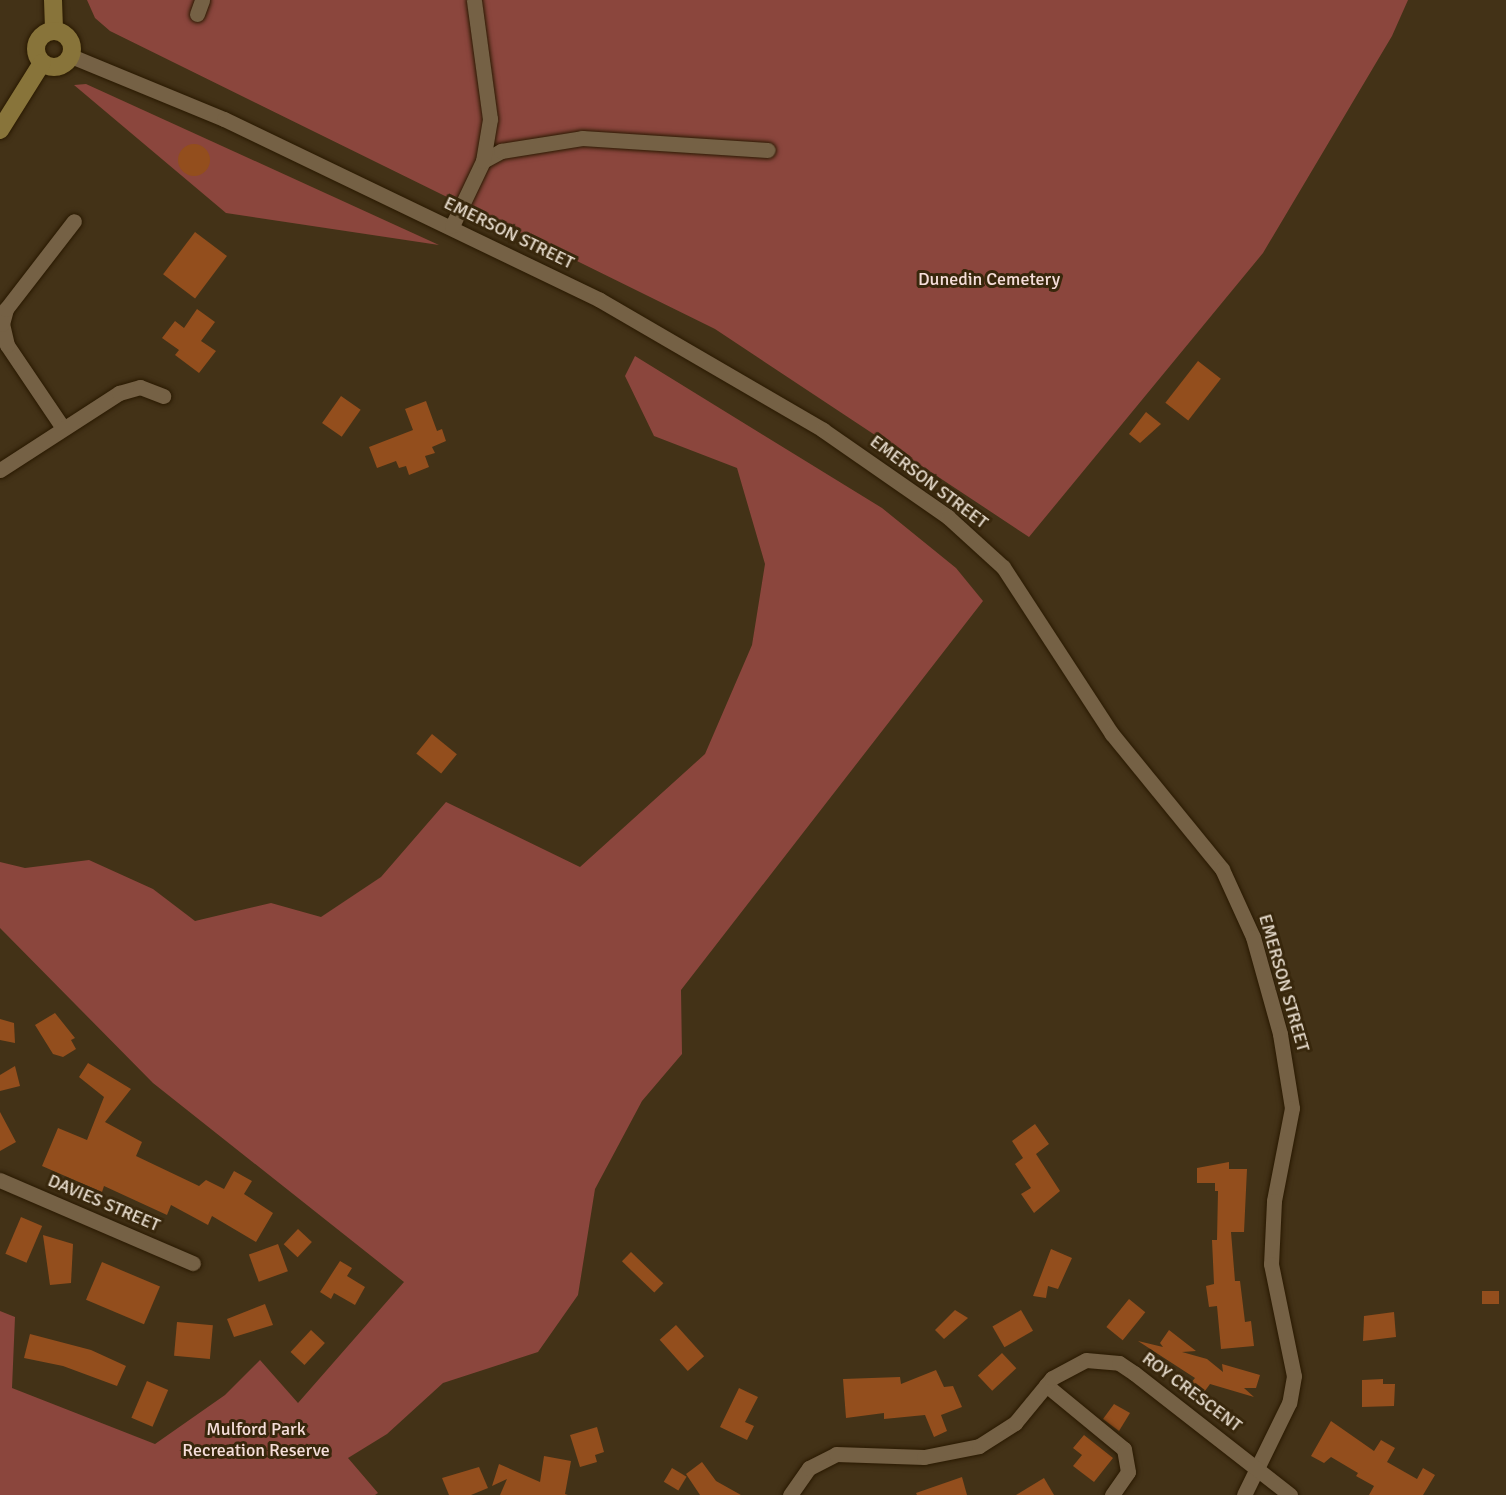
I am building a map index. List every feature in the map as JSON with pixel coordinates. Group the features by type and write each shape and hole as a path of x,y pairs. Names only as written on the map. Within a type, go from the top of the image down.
{"main road":[{"path":"53,0 54,31"},
{"path":"54,31 70,39 71,56 58,67 42,63 36,52 39,40 54,31"},
{"path":"0,130 42,63"}],"street":[{"path":"452,226 483,161 490,119 474,0"},
{"name":"EMERSON STREET","path":"71,56 201,108 452,226 600,300 784,406 890,476 967,532 1019,586 1112,734 1222,869 1260,961 1286,1058 1292,1108 1270,1233 1271,1264 1294,1376 1289,1403 1244,1495"},
{"path":"483,161 501,151 582,138 768,150"},
{"path":"63,428 10,351 2,324 6,309 74,221"},
{"path":"0,470 63,428 130,388 150,389 163,396"},
{"name":"DAVIES STREET","path":"0,1180 193,1263"},
{"name":"ROY CRESCENT","path":"790,1495 809,1468 836,1454 924,1457 979,1446 1015,1423 1047,1385 1067,1366 1086,1360 1119,1364 1290,1495"},
{"path":"1047,1385 1124,1449 1128,1472 1112,1495"}],"green space":[{"name":"Dunedin Cemetery","path":"87,0 1408,0 1392,36 1263,253 1029,537 715,329 110,31 95,18"},
{"path":"86,84 439,245 226,213 74,85"},
{"name":"Mulford Park Recreation Reserve","path":"635,356 882,508 956,568 983,601 681,990 682,1054 642,1101 595,1189 578,1295 538,1352 443,1383 387,1434 348,1458 378,1493 375,1495 0,1495 0,1311 15,1317 12,1388 155,1444 225,1395 260,1360 298,1403 404,1282 153,1083 0,928 0,862 25,868 89,860 153,889 195,921 271,903 321,917 381,877 446,802 580,867 705,754 752,645 765,564 737,468 654,436 625,376"}],"building":[{"path":"194,144 206,148 210,160 206,172 194,176 182,172 178,160 182,148"},
{"path":"195,232 227,256 195,298 163,274"},
{"path":"197,309 215,322 201,341 216,351 199,373 175,355 179,350 162,338 175,321 184,328"},
{"path":"1198,361 1221,379 1188,421 1165,403"},
{"path":"341,396 361,410 342,437 322,423"},
{"path":"426,401 437,431 442,429 446,441 432,447 435,453 425,456 429,467 409,475 406,466 399,468 396,461 377,468 369,447 413,430 405,409"},
{"path":"1146,412 1161,424 1140,443 1129,434"},
{"path":"432,734 457,754 441,774 416,753"},
{"path":"55,1013 75,1038 71,1040 76,1049 63,1057 53,1054 35,1025"},
{"path":"0,1019 14,1023 15,1043 0,1040"},
{"path":"88,1063 131,1089 105,1122 142,1142 136,1156 199,1186 206,1180 224,1189 234,1171 252,1181 244,1194 273,1213 256,1242 212,1216 208,1225 171,1205 167,1215 104,1186 102,1192 42,1166 58,1128 87,1140 104,1097 79,1077"},
{"path":"15,1066 20,1086 0,1091 0,1075"},
{"path":"0,1112 16,1142 0,1151"},
{"path":"1035,1124 1049,1144 1036,1154 1060,1191 1034,1213 1021,1194 1031,1188 1015,1164 1023,1158 1012,1141"},
{"path":"1229,1162 1229,1169 1247,1169 1244,1232 1231,1232 1235,1281 1240,1281 1245,1322 1251,1321 1254,1346 1221,1349 1217,1306 1209,1307 1206,1286 1214,1284 1212,1240 1217,1240 1218,1191 1215,1191 1215,1183 1197,1183 1197,1168"},
{"path":"21,1217 42,1226 27,1263 5,1254"},
{"path":"298,1229 312,1242 298,1257 284,1244"},
{"path":"43,1235 73,1244 71,1283 50,1285"},
{"path":"278,1244 288,1271 259,1282 249,1255"},
{"path":"1051,1249 1072,1258 1058,1289 1048,1286 1046,1298 1033,1296"},
{"path":"631,1252 663,1283 654,1293 622,1261"},
{"path":"340,1261 352,1268 347,1276 365,1287 355,1305 334,1293 331,1299 320,1292"},
{"path":"102,1262 160,1287 144,1324 86,1300"},
{"path":"1482,1291 1499,1291 1499,1304 1482,1304"},
{"path":"1129,1299 1145,1312 1123,1340 1106,1327"},
{"path":"265,1304 273,1325 234,1337 227,1319"},
{"path":"955,1310 968,1318 944,1339 935,1330"},
{"path":"1021,1310 1033,1331 1004,1347 992,1326"},
{"path":"1394,1312 1396,1337 1363,1341 1364,1316"},
{"path":"177,1322 213,1325 210,1359 174,1356"},
{"path":"676,1325 704,1356 688,1371 660,1340"},
{"path":"311,1330 325,1343 304,1365 291,1352"},
{"path":"1169,1330 1196,1351 1182,1352 1207,1359 1223,1372 1222,1364 1260,1375 1256,1388 1244,1388 1254,1397 1210,1384 1199,1399 1186,1389 1195,1378 1138,1341 1163,1347 1160,1343"},
{"path":"30,1334 91,1350 126,1366 117,1386 63,1366 24,1358"},
{"path":"1002,1353 1016,1368 992,1391 978,1376"},
{"path":"936,1370 944,1387 953,1386 962,1407 941,1415 947,1431 934,1437 925,1415 884,1419 884,1413 846,1418 843,1379 900,1377 901,1384"},
{"path":"1383,1379 1383,1384 1395,1384 1394,1406 1362,1407 1362,1380"},
{"path":"147,1381 168,1390 153,1427 131,1418"},
{"path":"739,1388 758,1397 745,1422 754,1426 747,1440 720,1427"},
{"path":"1114,1404 1130,1413 1119,1431 1103,1419"},
{"path":"1331,1421 1374,1451 1381,1440 1395,1448 1387,1462 1417,1479 1423,1468 1435,1475 1423,1495 1369,1495 1374,1486 1356,1476 1358,1473 1331,1457 1324,1463 1311,1456"},
{"path":"597,1427 604,1452 595,1455 597,1462 580,1467 570,1435"},
{"path":"1084,1435 1113,1458 1094,1482 1073,1466 1082,1455 1073,1448"},
{"path":"544,1456 571,1461 565,1494 568,1495 500,1495 507,1479 492,1486 499,1464 540,1482"},
{"path":"702,1462 716,1481 741,1495 700,1495 686,1474"},
{"path":"479,1467 488,1488 471,1495 449,1495 442,1478"},
{"path":"672,1468 687,1477 678,1490 664,1482"},
{"path":"962,1477 967,1495 917,1495 916,1493"},
{"path":"1044,1478 1054,1495 1016,1495"}]}
